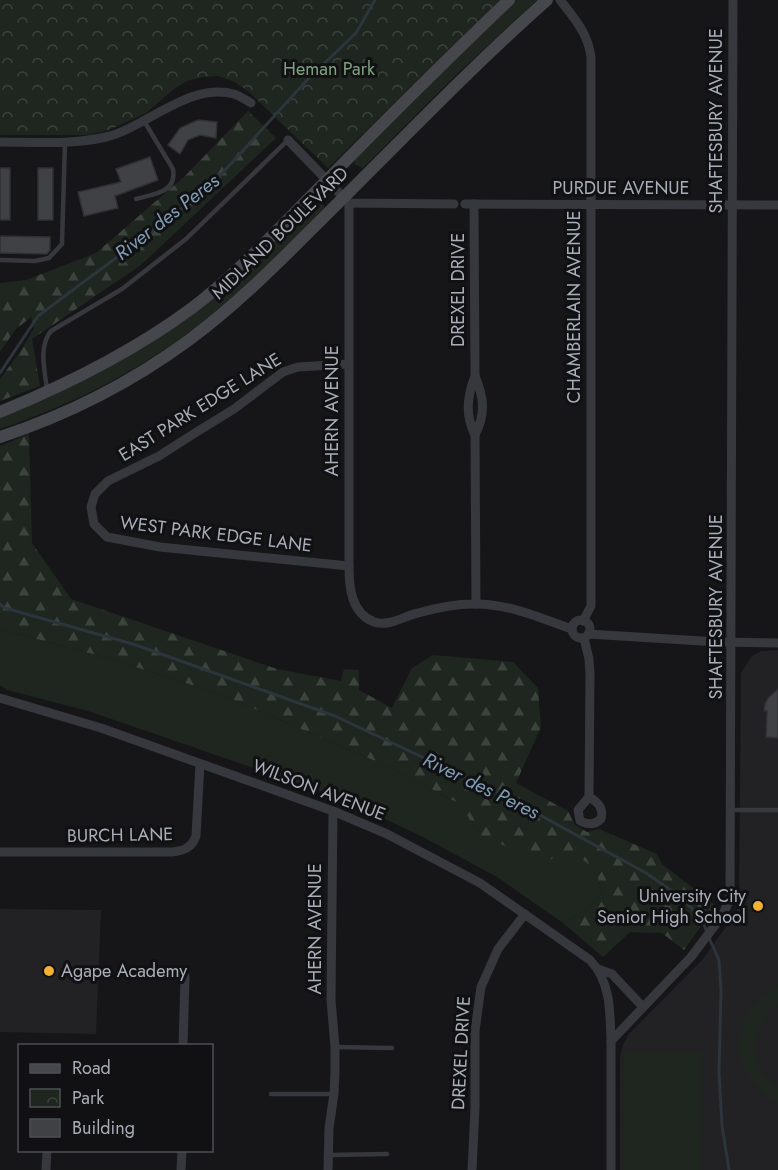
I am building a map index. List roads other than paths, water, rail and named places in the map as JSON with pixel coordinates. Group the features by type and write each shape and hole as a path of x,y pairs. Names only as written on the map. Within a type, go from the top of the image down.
{"main road":[{"name":"MIDLAND BOULEVARD","path":"0,411 47,393 111,360 193,307 257,250 509,0"},
{"name":"MIDLAND BOULEVARD","path":"0,437 101,395 146,369 222,314 346,200 504,38 547,0"}],"street":[{"name":"CHAMBERLAIN AVENUE","path":"560,0 582,28 590,48 591,606 583,621"},
{"name":"SHAFTESBURY AVENUE","path":"610,1041 697,948 722,916 730,899 733,0"},
{"path":"0,142 65,141 106,137 123,132 185,99 200,94 234,94 251,103"},
{"path":"288,140 346,200 454,204"},
{"name":"AHERN AVENUE","path":"346,200 351,594 355,605 363,615 383,623 455,605 476,604"},
{"name":"PURDUE AVENUE","path":"470,204 778,205"},
{"name":"DREXEL DRIVE","path":"470,204 475,376 482,393 482,421 475,435"},
{"name":"EAST PARK EDGE LANE","path":"91,514 95,494 108,481 159,456 234,409 283,372 298,367 348,364"},
{"name":"DREXEL DRIVE","path":"475,376 468,394 469,422 475,435 476,604"},
{"name":"WEST PARK EDGE LANE","path":"91,514 94,524 107,537 160,547 349,566"},
{"path":"476,604 515,610 572,629 575,636 778,643"},
{"path":"572,629 577,621 583,621 589,626 586,636 590,674 589,797"},
{"name":"WILSON AVENUE","path":"0,698 101,728 333,810 387,834 480,883 590,960 598,969 612,974 643,1007"},
{"name":"BURCH LANE","path":"0,852 172,852 186,849 191,846 196,836 200,764"},
{"name":"AHERN AVENUE","path":"328,1170 335,1047 331,1000 333,810"},
{"name":"DREXEL DRIVE","path":"472,1170 475,1031 481,987 498,949 525,914"},
{"path":"598,969 607,992 610,1010 611,1170"},
{"path":"183,1044 185,976"},
{"path":"46,1170 47,1152"},
{"path":"181,1170 182,1152"}],"lane":[{"path":"136,199 163,191 172,185 174,178 173,169 144,121"},
{"path":"47,393 43,357 45,338 51,331 122,289 186,239 288,140"},
{"path":"0,260 35,261 50,258 62,244 65,141"},
{"path":"731,810 778,810"},
{"path":"335,1047 393,1048"},
{"path":"271,1094 334,1094"},
{"path":"329,1155 387,1154"}],"waterway":[{"name":"River des Peres","path":"0,373 38,316 207,190 308,79 356,33 375,0"},
{"name":"River des Peres","path":"0,604 5,608 136,645 335,716 503,795 646,873 682,898 701,918 707,932"},
{"name":"River des Peres","path":"709,938 719,960 721,991 719,1072 722,1126 729,1170"}],"place":[{"name":"University City Senior High School","path":"758,906"},
{"name":"Agape Academy","path":"49,971"}],"park label":[{"name":"Heman Park","path":"329,69"}]}
